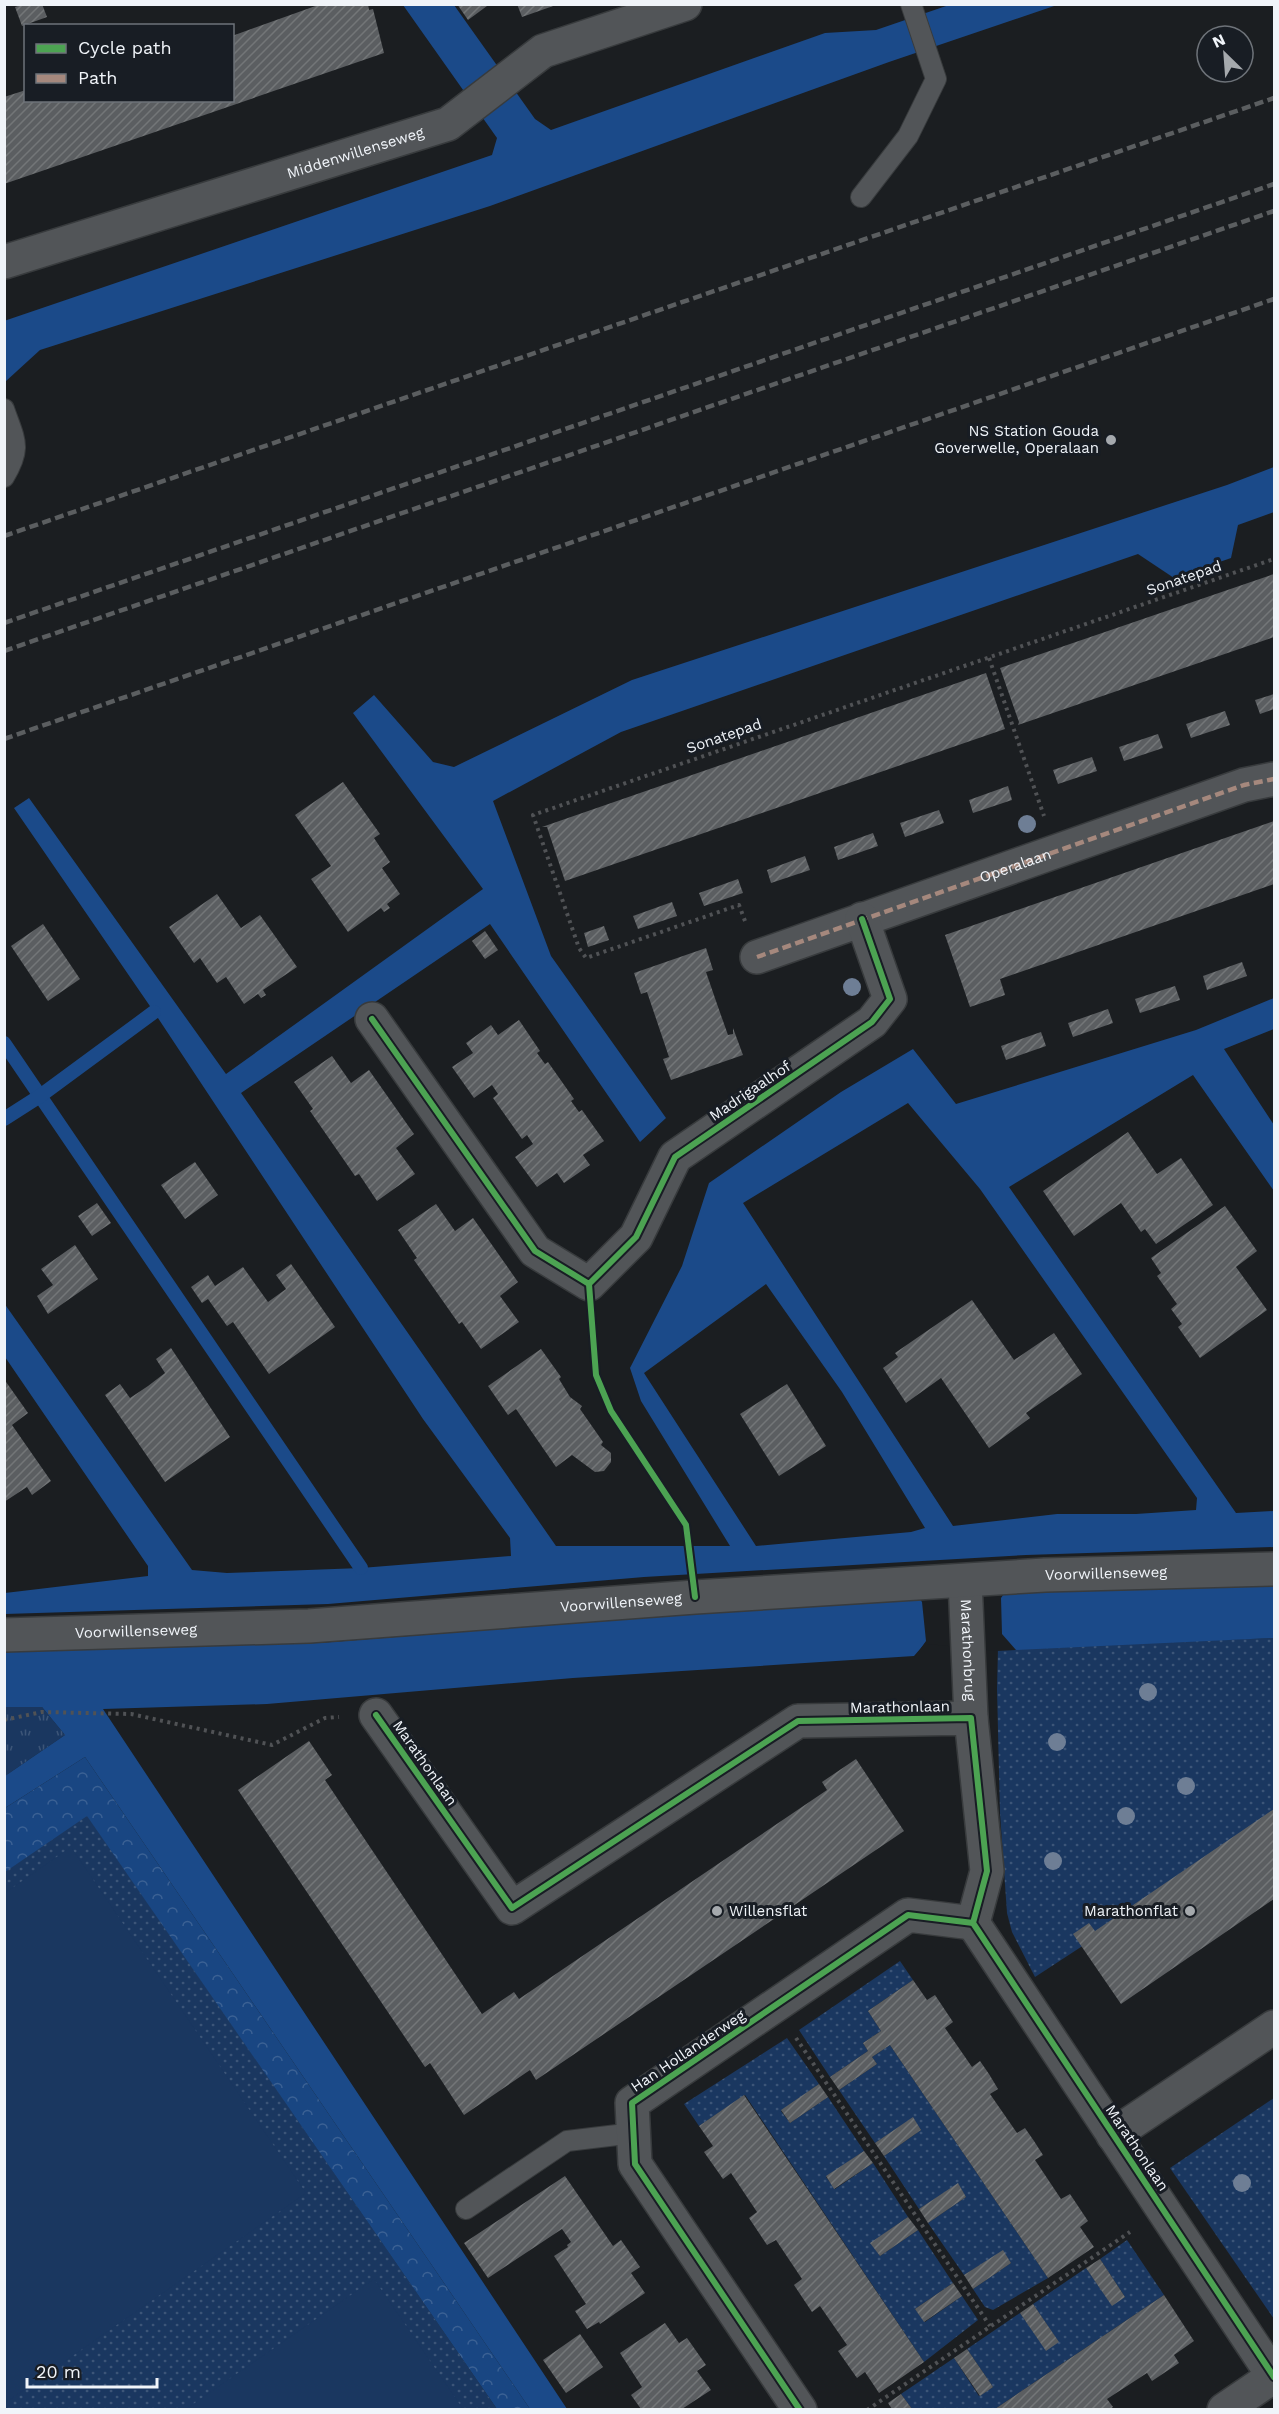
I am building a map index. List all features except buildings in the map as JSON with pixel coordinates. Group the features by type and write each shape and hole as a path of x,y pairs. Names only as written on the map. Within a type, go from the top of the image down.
{"street":[{"name":"Middenwillenseweg","path":"4,262 448,124 543,51 685,4"},
{"name":"Operalaan","path":"757,957 1244,785 1275,779"},
{"name":"Madrigaalhof","path":"372,1019 535,1251 589,1284 636,1237 675,1157 872,1022 890,999 862,919"},
{"name":"Voorwillenseweg","path":"4,1635 309,1626 695,1597 966,1584 1045,1575 1275,1569"},
{"name":"Marathonbrug","path":"966,1584 971,1718"},
{"name":"Marathonlaan","path":"376,1714 512,1908 798,1720 971,1718 987,1871 973,1923 1274,2376"},
{"name":"Han Hollanderweg","path":"800,2409 635,2164 632,2103 908,1915 973,1923"},
{"name":"Marathonlaan","path":"1113,2135 1275,2027"},
{"path":"1224,2409 1274,2376"}],"lane":[{"path":"861,197 908,136 936,79 912,7"},
{"path":"4,410 16,444 15,458 4,477"},
{"path":"466,2209 567,2141 634,2133"}],"path":[{"path":"989,658 1056,850"},
{"path":"4,1720 42,1712 131,1714 272,1745 325,1718 376,1714"},
{"path":"774,2006 990,2326"},
{"path":"867,2409 1163,2209"}],"green space":[{"path":"1274,1638 1274,1821 1035,1977 1012,1932 1007,1913 1000,1813 998,1648"},
{"path":"5,1707 42,1707 65,1735 5,1776"},
{"path":"85,1757 530,2409 497,2409 87,1816 5,1872 5,1808"},
{"path":"87,1815 497,2409 5,2409 4,1872"},
{"path":"71,1847 306,2193 5,2403 5,1893"},
{"path":"900,1961 913,1980 868,2011 881,2031 863,2043 868,2051 830,2077 799,2030"},
{"path":"787,2038 819,2084 781,2111 790,2123 828,2097 864,2151 826,2177 835,2189 873,2163 908,2217 871,2243 880,2256 918,2230 953,2283 915,2309 925,2322 962,2296 978,2320 924,2362 745,2095 699,2126 684,2104"},
{"path":"890,2045 1048,2278 993,2310 985,2307 973,2289 1011,2263 1003,2251 964,2275 928,2223 966,2197 958,2184 919,2209 884,2156 921,2130 913,2118 875,2143 839,2090 877,2064 872,2057"},
{"path":"1274,2098 1274,2319 1170,2168"},
{"path":"1127,2240 1164,2295 995,2409 912,2409 901,2394 954,2358 979,2396 993,2387 967,2349 1020,2313 1046,2350 1058,2341 1033,2304 1086,2268 1112,2305 1125,2297 1100,2259"},
{"path":"374,2279 463,2409 186,2409"}],"shaded area":[{"path":"403,5 454,5 535,119 551,130 825,33 876,30 949,5 1057,5 889,62 490,206 40,350 5,382 4,321 492,155 497,138"},
{"path":"1274,467 1274,512 1238,525 1231,558 1174,578 1138,554 621,732 493,801 551,956 666,1118 640,1142 490,924 241,1093 556,1546 730,1546 641,1401 630,1368 682,1266 709,1183 841,1092 913,1049 956,1104 1196,1030 1274,998 1274,1029 1224,1049 1274,1125 1274,1191 1193,1075 1009,1187 1236,1513 1274,1511 1274,1547 1026,1555 644,1577 328,1604 5,1614 5,1593 148,1576 148,1566 5,1357 4,1303 192,1570 227,1573 361,1568 511,1556 510,1538 423,1419 154,1012 14,808 29,798 226,1074 483,889 353,713 374,695 433,762 454,767 632,680 1227,485","holes":["908,1103 980,1189 1197,1498 1196,1510 1136,1514 1057,1514 953,1526 743,1203","766,1284 842,1392 925,1528 911,1532 756,1546 644,1373"]},
{"path":"1274,1580 1274,1638 1015,1650 927,1641 914,1656 573,1678 267,1704 103,1709 567,2409 530,2409 85,1757 5,1808 5,1776 65,1735 42,1707 5,1707 5,1647 319,1643 871,1600"}],"pier":[{"path":"1008,1588 1001,1598 1002,1634 1016,1650 997,1651 928,1644 914,1658 926,1641 922,1602 916,1594"}],"waterway":[{"path":"4,1119 40,1096 154,1012"},
{"path":"4,1043 361,1568"}],"railway":[{"path":"4,536 1274,98"},
{"path":"4,623 1274,184"},
{"path":"4,651 1274,211"},
{"path":"4,739 1274,299"}],"marked path":[{"path":"757,957 1244,785 1274,779"}],"cycle path":[{"path":"372,1019 535,1251 589,1284 636,1237 675,1157 872,1022 890,999 862,919"},
{"path":"589,1284 596,1375 611,1411 686,1525 695,1597"},
{"path":"376,1715 512,1908 798,1721 971,1718 987,1871 973,1923 1274,2377"},
{"path":"800,2410 635,2164 632,2103 908,1915 973,1923"}],"place":[{"name":"NS Station Gouda Goverwelle, Operalaan","path":"1111,440"},
{"name":"Willensflat","path":"717,1911"},
{"name":"Marathonflat","path":"1190,1911"}]}
